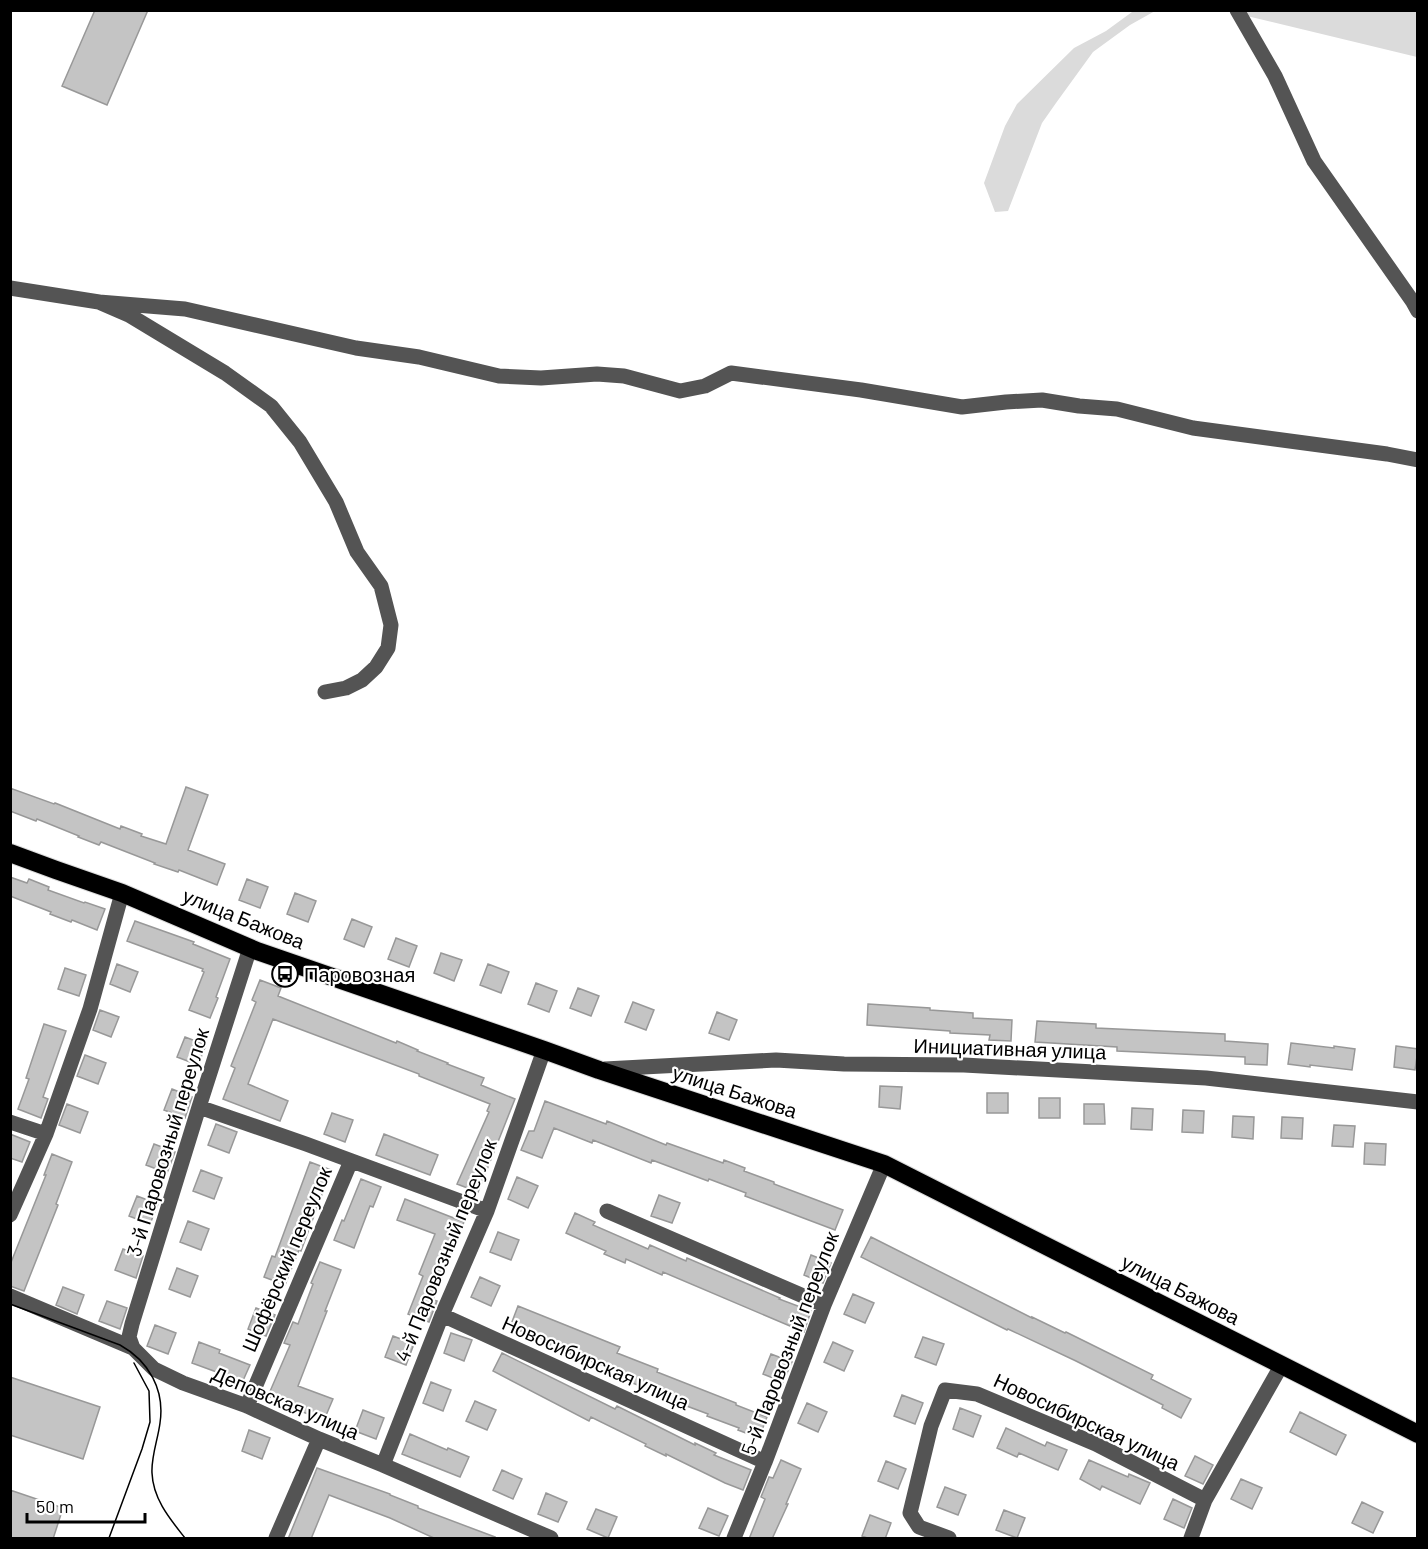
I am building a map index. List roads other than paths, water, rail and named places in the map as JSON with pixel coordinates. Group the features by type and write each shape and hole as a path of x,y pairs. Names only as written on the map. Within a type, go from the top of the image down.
{"highway":[{"name":"улица Бажова","path":"10,853 122,893 250,948 599,1070 884,1164 1418,1434"}],"street":[{"path":"1237,10 1275,76 1314,161 1418,311"},
{"path":"10,288 99,302 184,309 356,348 419,357 499,376 541,378 597,374 624,376 680,392 705,386 731,373 861,390 962,407 1042,400 1117,409 1193,428 1418,460"},
{"path":"99,302 129,315 225,372 271,406 300,442 336,502 357,552 381,586 391,625 388,648 376,667 362,680 345,688 325,692"},
{"path":"10,1215 46,1134 90,1009 122,893"},
{"name":"3-й Паровозный переулок","path":"133,1348 129,1337 132,1324 250,948"},
{"name":"4-й Паровозный переулок","path":"383,1465 442,1315 487,1211 544,1050"},
{"name":"Инициативная улица","path":"599,1070 776,1060 844,1064 976,1066 1206,1077 1418,1102"},
{"path":"199,1107 487,1211"},
{"path":"10,1122 46,1134"},
{"name":"Шофёрский переулок","path":"247,1406 351,1161"},
{"name":"5-й Паровозный переулок","path":"734,1539 824,1305 884,1164"},
{"path":"607,1211 824,1305"},
{"name":"Деповская улица","path":"10,1296 133,1348 154,1369 183,1383 247,1406 551,1539"},
{"name":"Новосибирская улица","path":"442,1315 765,1462"},
{"path":"1191,1539 1205,1500 1281,1366"},
{"name":"Новосибирская улица","path":"949,1539 920,1527 910,1513 931,1426 945,1390 977,1394 1096,1444 1205,1500"},
{"path":"276,1539 319,1439"}],"tram line":[{"path":"10,1304 120,1345 147,1368 157,1388 161,1411 152,1473 155,1491 163,1508 185,1538"},
{"path":"109,1538 150,1422 149,1391 134,1363"}],"place":[{"name":"Паровозная","path":"285,974"}]}
